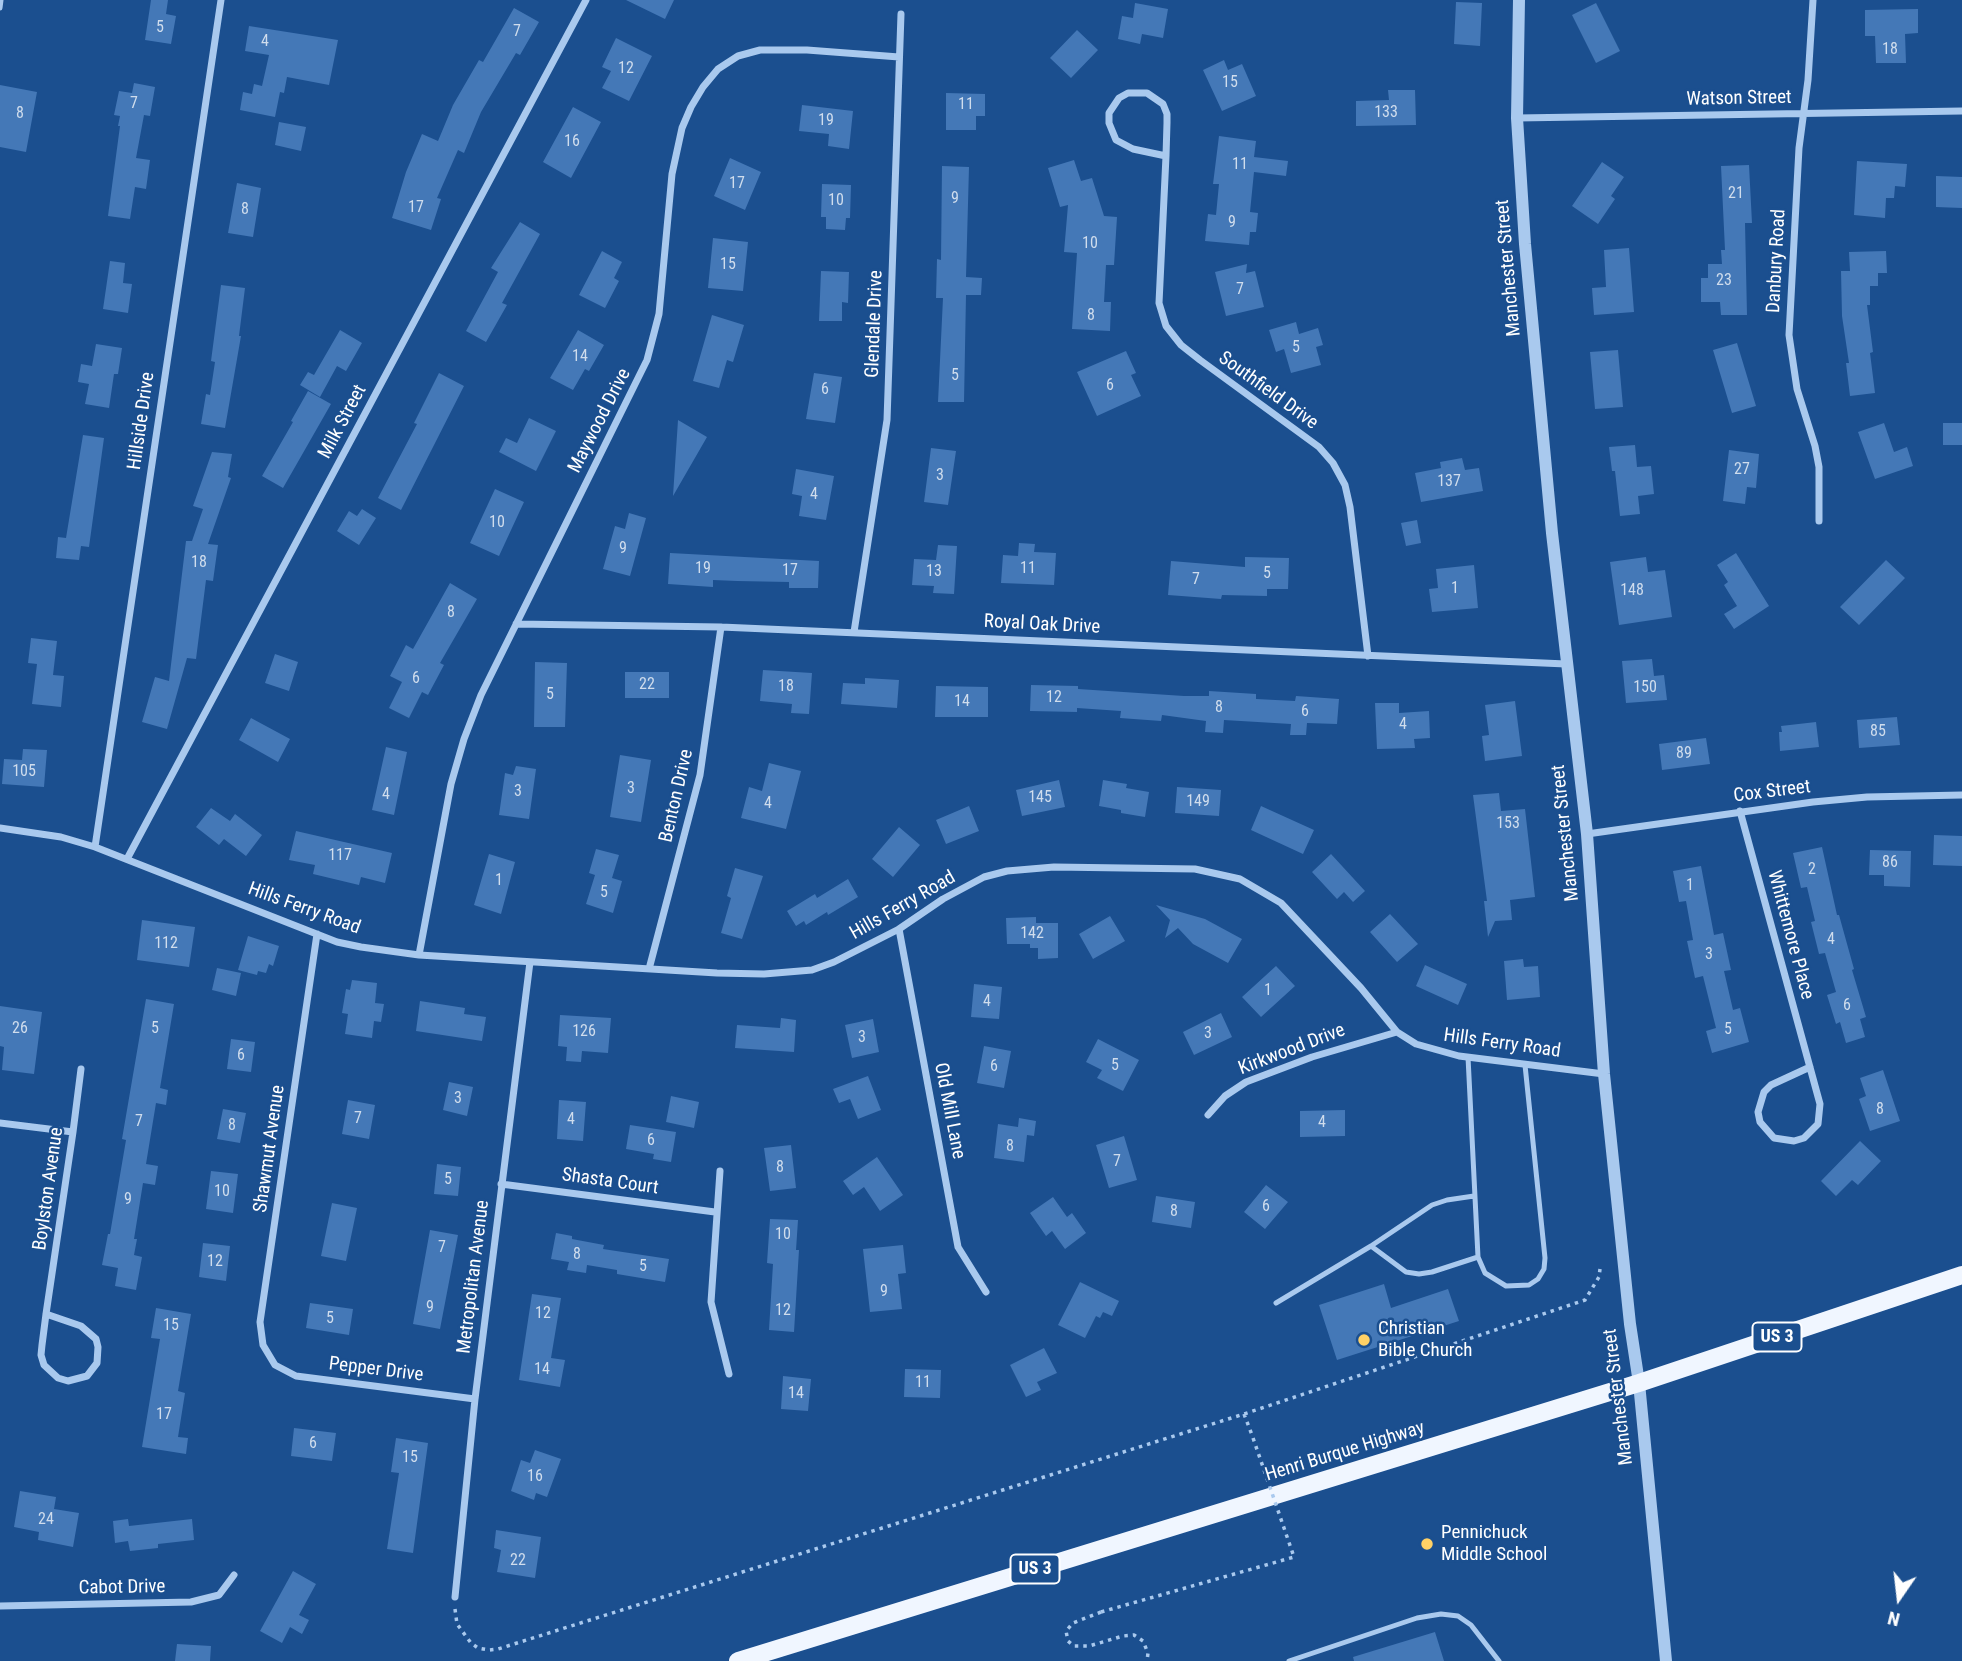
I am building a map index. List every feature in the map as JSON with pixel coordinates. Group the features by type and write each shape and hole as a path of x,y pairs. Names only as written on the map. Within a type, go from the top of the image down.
{"main road":[{"name":"Henri Burque Highway","path":"738,1661 1639,1383 1962,1275"}],"street":[{"name":"Hillside Drive","path":"96,846 220,0"},
{"name":"Milk Street","path":"127,859 586,0"},
{"name":"Manchester Street","path":"1519,0 1517,118 1525,244 1566,664 1587,834 1604,1074 1630,1324 1639,1383 1666,1661"},
{"name":"Danbury Road","path":"1813,0 1789,335 1797,389 1819,467 1819,521"},
{"name":"Glendale Drive","path":"854,632 887,419 901,14"},
{"name":"Maywood Drive","path":"419,955 451,784 464,739 481,695 647,360 659,314 672,174 682,128 703,87 718,69 738,56 761,50 807,50 899,57"},
{"name":"Southfield Drive","path":"1166,156 1133,149 1116,140 1109,123 1110,113 1119,98 1138,91 1156,97 1167,114 1166,156 1158,303 1166,326 1181,345 1319,447 1333,463 1345,485 1350,506 1368,656"},
{"name":"Watson Street","path":"1517,118 1962,111"},
{"name":"Royal Oak Drive","path":"516,624 854,632 1566,664"},
{"name":"Benton Drive","path":"649,969 700,775 721,627"},
{"name":"Cox Street","path":"1587,834 1740,811 1867,797 1962,795"},
{"name":"Whittemore Place","path":"1740,811 1820,1104 1818,1124 1804,1138 1794,1142 1774,1138 1760,1122 1758,1112 1764,1092 1771,1085 1810,1068"},
{"name":"Hills Ferry Road","path":"0,828 61,837 96,846 317,934 361,947 419,955 764,974 811,970 834,962 899,929 943,899 984,877 1007,871 1054,867 1195,869 1240,879 1282,903 1361,988 1397,1032 1416,1044 1468,1058 1604,1074"},
{"name":"Old Mill Lane","path":"899,929 958,1247 986,1292"},
{"name":"Shawmut Avenue","path":"275,1365 263,1345 260,1322 317,934"},
{"name":"Metropolitan Avenue","path":"455,1597 474,1399 530,962"},
{"name":"Kirkwood Drive","path":"1208,1115 1225,1096 1246,1082 1312,1057 1397,1032"},
{"name":"Boylston Avenue","path":"47,1314 81,1326 96,1339 97,1363 86,1376 68,1381 50,1373 41,1355 81,1069"},
{"path":"0,1123 73,1132"},
{"path":"720,1171 710,1301 729,1374"},
{"name":"Shasta Court","path":"501,1184 715,1212"},
{"name":"Pepper Drive","path":"275,1365 296,1376 474,1399"},
{"name":"Cabot Drive","path":"0,1606 191,1602 219,1595 234,1575"}],"lane":[{"path":"0,8 1,0"},
{"path":"1468,1058 1478,1257 1485,1273 1506,1286 1529,1285 1538,1279 1544,1269 1545,1258 1525,1065"},
{"path":"1276,1303 1371,1246 1432,1205 1474,1196"},
{"path":"1371,1246 1406,1272 1419,1274 1478,1257"},
{"path":"1289,1661 1417,1618 1441,1614 1458,1616 1471,1625 1499,1661"}],"path":[{"path":"455,1597 455,1616 461,1632 478,1648 498,1649 1244,1413 1585,1300 1599,1277 1600,1269"},
{"path":"1147,1661 1148,1653 1143,1641 1134,1635 1089,1646 1074,1646 1068,1641 1066,1632 1073,1623 1101,1612 1294,1557 1244,1413"}],"building":[{"path":"151,0 168,0 166,14 176,16 171,44 145,40"},
{"path":"626,0 674,0 665,19"},
{"path":"1456,2 1482,3 1480,46 1454,44"},
{"path":"1135,3 1168,9 1163,38 1142,34 1140,44 1118,39 1122,16 1133,18"},
{"path":"1596,3 1620,51 1596,63 1572,15"},
{"path":"514,8 539,22 520,55 516,53 481,112 464,153 458,150 437,198 441,199 431,230 392,218 406,172 422,134 438,141 453,105 479,60 483,62"},
{"path":"1918,9 1918,33 1905,34 1906,63 1876,63 1875,36 1865,36 1865,10"},
{"path":"249,26 338,40 329,85 287,77 284,93 280,92 275,117 240,110 243,92 252,94 254,84 262,86 269,55 245,51"},
{"path":"1077,30 1098,50 1071,78 1050,58"},
{"path":"616,38 652,56 629,101 602,88 611,71 602,67"},
{"path":"1224,60 1228,70 1242,64 1256,96 1222,111 1203,70"},
{"path":"134,83 155,87 150,116 144,115 136,158 150,160 146,189 135,187 130,219 108,216 120,126 120,116 114,115 119,91 132,93"},
{"path":"0,85 37,92 26,152 0,147"},
{"path":"1388,90 1415,90 1416,125 1356,126 1356,101 1389,100"},
{"path":"946,93 985,94 985,116 976,116 976,130 946,130"},
{"path":"802,105 853,111 849,149 828,146 829,134 799,131"},
{"path":"573,107 601,122 571,178 543,162"},
{"path":"279,122 306,127 301,151 275,145"},
{"path":"1219,136 1256,141 1254,157 1288,161 1286,176 1254,172 1250,212 1258,213 1256,232 1250,232 1249,245 1205,241 1208,214 1216,215 1219,184 1213,184"},
{"path":"730,158 761,172 745,210 714,196"},
{"path":"1074,160 1081,181 1092,178 1104,216 1117,217 1114,265 1106,265 1104,302 1111,302 1110,331 1072,329 1077,253 1064,252 1068,205 1060,207 1048,168"},
{"path":"1857,161 1907,164 1905,187 1895,186 1894,198 1886,198 1885,218 1854,215"},
{"path":"1602,162 1624,177 1611,196 1615,199 1598,224 1572,206"},
{"path":"1749,165 1752,223 1745,223 1747,315 1721,315 1720,302 1701,302 1701,278 1708,278 1708,264 1722,264 1721,250 1725,250 1721,166"},
{"path":"942,166 969,167 966,277 982,278 981,295 966,295 964,402 938,402 943,298 936,298 937,259 941,260"},
{"path":"1936,176 1962,177 1962,208 1936,207"},
{"path":"237,183 261,188 253,237 228,233"},
{"path":"822,184 851,185 850,218 846,218 845,230 826,229 826,217 821,217"},
{"path":"520,222 540,234 502,303 507,305 486,342 466,331 498,272 491,268"},
{"path":"713,238 748,242 743,291 708,288"},
{"path":"1629,248 1634,312 1594,315 1592,288 1606,287 1604,250"},
{"path":"602,251 622,262 614,278 619,281 605,308 579,295"},
{"path":"1886,251 1887,273 1878,273 1878,286 1870,286 1870,305 1867,305 1875,393 1850,396 1846,363 1849,363 1842,316 1841,271 1850,271 1849,252"},
{"path":"110,261 125,263 123,283 132,284 128,313 103,309"},
{"path":"1247,264 1246,273 1255,271 1264,307 1226,316 1215,272"},
{"path":"821,271 849,272 848,303 842,302 842,321 819,321"},
{"path":"221,285 245,288 241,336 225,428 201,424 206,394 210,395 215,362 211,361"},
{"path":"712,315 744,325 733,362 727,360 719,388 693,381"},
{"path":"1296,322 1299,334 1318,328 1323,345 1316,347 1321,365 1291,373 1284,349 1276,352 1269,330"},
{"path":"340,330 362,343 346,371 337,366 320,397 300,385 308,372 314,375"},
{"path":"578,330 604,345 589,371 585,369 573,390 550,378"},
{"path":"1737,343 1756,406 1732,413 1713,350"},
{"path":"96,344 122,348 118,374 114,374 109,408 85,404 89,384 78,382 81,364 92,366"},
{"path":"1618,350 1623,407 1595,409 1590,352"},
{"path":"1126,351 1136,373 1131,375 1141,396 1097,416 1077,372"},
{"path":"439,373 464,386 401,510 378,498 417,424 414,423"},
{"path":"814,373 842,377 835,423 806,419"},
{"path":"308,391 331,404 283,488 262,476"},
{"path":"529,418 556,431 536,471 499,452 506,438 517,443"},
{"path":"678,420 707,437 673,496"},
{"path":"1884,423 1894,452 1907,447 1913,466 1875,479 1858,432"},
{"path":"1943,423 1962,423 1962,445 1943,445"},
{"path":"83,435 104,438 89,547 81,546 79,560 56,558 58,537 66,538"},
{"path":"1635,445 1637,467 1651,466 1654,494 1638,496 1640,514 1620,516 1615,471 1612,471 1609,447"},
{"path":"931,448 956,451 948,505 924,502"},
{"path":"1729,450 1759,454 1756,488 1747,487 1745,504 1723,501"},
{"path":"212,452 232,454 228,477 231,478 208,544 218,545 213,581 206,580 196,659 187,658 167,729 142,722 155,677 169,681 186,541 192,541 203,509 193,506"},
{"path":"1462,458 1465,470 1479,468 1483,491 1421,502 1415,473 1441,468 1440,462"},
{"path":"796,469 834,476 826,520 799,516 802,496 792,494"},
{"path":"495,489 524,502 499,556 470,543"},
{"path":"362,509 376,518 359,545 337,531 349,511 357,516"},
{"path":"629,513 646,518 630,576 603,569 615,526 625,529"},
{"path":"1417,520 1421,543 1406,546 1401,523"},
{"path":"1019,543 1035,544 1034,552 1056,553 1054,585 1001,583 1003,555 1018,556"},
{"path":"938,545 957,546 954,594 933,593 934,586 912,585 914,559 936,560"},
{"path":"670,553 819,561 818,588 789,588 789,582 713,580 713,587 668,584"},
{"path":"1736,553 1769,606 1734,629 1724,614 1737,606 1724,585 1728,582 1717,565"},
{"path":"1245,557 1289,558 1288,589 1267,589 1267,596 1222,595 1221,599 1168,595 1171,561 1245,567"},
{"path":"1646,557 1648,572 1665,570 1672,617 1619,625 1610,562"},
{"path":"1886,560 1905,578 1859,625 1840,607"},
{"path":"1474,565 1478,608 1432,612 1429,589 1438,588 1436,569"},
{"path":"450,583 477,599 440,663 444,665 428,695 422,692 409,718 389,708 402,682 390,676 406,645 413,649"},
{"path":"31,638 57,641 53,675 64,676 61,707 32,704 37,664 28,663"},
{"path":"275,654 298,662 289,691 265,683"},
{"path":"1652,659 1654,676 1664,675 1667,700 1626,703 1622,661"},
{"path":"535,662 567,663 565,727 534,727"},
{"path":"763,670 812,673 809,714 791,713 792,704 760,701"},
{"path":"625,672 669,672 669,698 625,698"},
{"path":"865,678 899,680 897,708 841,704 843,683 865,684"},
{"path":"1031,685 1078,686 1078,689 1184,696 1209,696 1209,691 1256,694 1256,699 1295,701 1296,696 1339,699 1337,724 1307,723 1306,735 1290,735 1291,724 1224,720 1223,733 1205,732 1206,721 1162,715 1161,721 1120,718 1121,711 1077,708 1077,712 1030,711"},
{"path":"936,686 988,687 988,717 935,717"},
{"path":"1515,701 1522,756 1485,761 1482,736 1489,735 1485,705"},
{"path":"1375,703 1399,703 1399,713 1429,711 1430,738 1414,739 1415,748 1377,749"},
{"path":"1897,717 1900,745 1859,748 1857,720"},
{"path":"251,718 290,739 278,762 239,740"},
{"path":"1816,722 1819,747 1780,751 1781,726"},
{"path":"1706,738 1710,764 1662,770 1659,744"},
{"path":"386,747 407,752 394,815 372,810"},
{"path":"23,749 47,750 44,787 2,784 4,759 22,760"},
{"path":"620,755 651,760 641,822 610,817"},
{"path":"769,763 801,771 786,829 741,818 749,787 762,791"},
{"path":"516,766 536,769 529,819 499,815 505,773 513,775"},
{"path":"1059,780 1065,807 1022,816 1016,790"},
{"path":"1103,780 1127,784 1126,788 1149,792 1145,817 1099,806"},
{"path":"1177,787 1221,790 1219,816 1175,813"},
{"path":"1499,793 1501,811 1525,809 1535,897 1510,900 1512,920 1495,921 1488,937 1484,901 1487,901 1473,795"},
{"path":"969,806 979,831 946,844 936,820"},
{"path":"1261,806 1314,830 1303,854 1251,830"},
{"path":"211,808 230,821 235,814 262,835 246,856 224,839 219,845 196,827"},
{"path":"899,827 920,845 893,877 872,859"},
{"path":"296,831 392,853 385,883 361,877 359,885 313,874 315,865 289,860"},
{"path":"1934,835 1962,836 1962,866 1933,865"},
{"path":"1822,847 1837,915 1866,1017 1860,1019 1865,1037 1846,1043 1840,1022 1836,1024 1827,995 1836,992 1825,953 1819,954 1811,922 1815,921 1807,887 1801,888 1793,853"},
{"path":"596,849 619,855 612,878 622,881 613,913 586,904 595,875 589,873"},
{"path":"1870,850 1911,851 1910,887 1884,886 1884,875 1869,875"},
{"path":"489,854 515,862 501,914 474,905"},
{"path":"1331,854 1365,891 1353,902 1344,892 1337,899 1312,872"},
{"path":"1701,866 1714,935 1723,933 1731,970 1724,971 1733,1010 1740,1008 1749,1042 1712,1053 1706,1031 1716,1028 1703,976 1695,978 1687,941 1693,940 1686,901 1679,902 1673,871"},
{"path":"735,868 763,876 742,939 721,933 731,898 727,896"},
{"path":"848,879 858,897 828,915 827,912 806,925 804,921 796,926 787,911 815,894 817,898"},
{"path":"1156,905 1205,919 1242,939 1228,963 1193,944 1178,928 1165,938 1170,920"},
{"path":"1390,914 1418,944 1397,962 1370,932"},
{"path":"1110,916 1125,941 1093,959 1079,934"},
{"path":"1036,917 1036,923 1058,923 1058,958 1038,959 1038,948 1030,948 1030,944 1007,944 1006,918"},
{"path":"142,920 195,927 189,967 137,960"},
{"path":"248,936 279,946 273,966 269,964 266,973 258,971 257,975 238,970"},
{"path":"1523,959 1524,967 1538,966 1540,997 1507,1000 1504,961"},
{"path":"1425,965 1467,984 1458,1005 1416,986"},
{"path":"1276,966 1295,986 1261,1017 1242,997"},
{"path":"217,968 241,973 236,996 212,990"},
{"path":"352,980 377,983 375,1003 384,1004 381,1022 374,1021 372,1038 345,1034 348,1014 342,1013 346,989 350,990"},
{"path":"974,984 1002,987 999,1019 971,1017"},
{"path":"146,999 174,1004 160,1088 168,1090 166,1105 156,1103 146,1164 158,1166 155,1185 143,1183 134,1239 137,1239 134,1255 142,1257 136,1290 115,1286 118,1268 102,1265 126,1140 122,1139"},
{"path":"420,1001 465,1008 464,1014 486,1017 482,1041 416,1031"},
{"path":"0,1006 42,1012 34,1074 2,1070 4,1047 0,1046"},
{"path":"1221,1013 1232,1037 1194,1055 1183,1032"},
{"path":"560,1015 611,1018 608,1053 582,1051 581,1062 566,1061 567,1047 558,1046"},
{"path":"781,1018 796,1020 794,1052 735,1048 737,1025 780,1028"},
{"path":"873,1019 879,1052 852,1058 845,1025"},
{"path":"231,1039 255,1042 251,1072 227,1069"},
{"path":"1098,1039 1139,1060 1123,1091 1097,1078 1102,1070 1086,1062"},
{"path":"984,1046 1011,1051 1004,1088 977,1083"},
{"path":"1883,1070 1900,1121 1870,1131 1859,1099 1866,1096 1860,1078"},
{"path":"868,1076 881,1110 858,1119 850,1099 839,1103 833,1089"},
{"path":"449,1082 473,1087 467,1116 443,1110"},
{"path":"671,1096 699,1102 694,1128 666,1122"},
{"path":"348,1100 375,1105 369,1139 342,1134"},
{"path":"559,1100 586,1102 583,1141 557,1139"},
{"path":"223,1109 246,1113 240,1143 217,1139"},
{"path":"1345,1110 1345,1136 1300,1137 1300,1111"},
{"path":"1019,1118 1036,1121 1034,1136 1027,1135 1024,1162 994,1158 998,1124 1018,1127"},
{"path":"630,1125 676,1132 671,1162 653,1159 654,1154 626,1149"},
{"path":"1124,1136 1137,1180 1109,1188 1096,1145"},
{"path":"1860,1141 1881,1161 1858,1185 1852,1180 1836,1196 1821,1181"},
{"path":"791,1145 796,1188 770,1191 764,1148"},
{"path":"877,1157 903,1195 880,1211 864,1187 853,1195 843,1181"},
{"path":"437,1164 461,1167 458,1196 434,1194"},
{"path":"211,1171 238,1174 233,1213 206,1209"},
{"path":"1266,1185 1288,1202 1265,1229 1244,1212"},
{"path":"1156,1196 1195,1202 1191,1228 1152,1222"},
{"path":"1053,1197 1067,1217 1072,1213 1086,1233 1065,1249 1052,1231 1046,1236 1030,1213"},
{"path":"332,1203 357,1208 346,1261 321,1256"},
{"path":"770,1219 798,1220 794,1332 769,1330 773,1264 767,1263"},
{"path":"430,1230 458,1235 440,1329 413,1324"},
{"path":"556,1233 604,1245 603,1249 669,1259 665,1282 617,1274 617,1270 587,1265 586,1273 567,1270 569,1262 551,1259"},
{"path":"203,1243 230,1246 226,1281 199,1277"},
{"path":"903,1245 906,1273 898,1274 902,1309 870,1312 863,1249"},
{"path":"1080,1282 1119,1301 1112,1316 1103,1312 1100,1318 1096,1316 1085,1338 1058,1325"},
{"name":"Christian Bible Church","path":"1384,1284 1391,1308 1448,1289 1459,1321 1337,1360 1319,1305"},
{"path":"532,1294 561,1298 551,1358 565,1360 560,1387 519,1380"},
{"path":"310,1303 353,1309 349,1335 306,1328"},
{"path":"156,1308 191,1314 178,1391 185,1393 178,1437 188,1438 186,1454 142,1447 160,1339 151,1338"},
{"path":"1044,1348 1057,1373 1037,1382 1041,1390 1026,1397 1010,1365"},
{"path":"905,1369 941,1370 940,1398 904,1397"},
{"path":"783,1376 811,1379 808,1411 781,1409"},
{"path":"294,1428 336,1433 332,1461 291,1456"},
{"path":"396,1438 428,1443 413,1553 387,1549 399,1473 391,1472"},
{"path":"535,1450 561,1459 547,1497 536,1493 534,1500 511,1491 521,1460 530,1463"},
{"path":"20,1491 56,1497 54,1509 79,1513 73,1547 38,1540 39,1532 14,1527"},
{"path":"128,1519 129,1526 192,1519 194,1540 158,1544 158,1548 130,1551 128,1541 115,1543 113,1521"},
{"path":"496,1530 541,1537 535,1578 497,1572 501,1550 494,1548"},
{"path":"293,1571 316,1584 299,1615 309,1620 302,1634 290,1627 282,1643 260,1631"},
{"path":"1435,1632 1444,1661 1354,1661 1353,1657"},
{"path":"177,1644 211,1646 210,1661 175,1661"}],"place":[{"name":"Christian Bible Church","path":"1364,1340"},
{"name":"Pennichuck Middle School","path":"1427,1544"}]}
